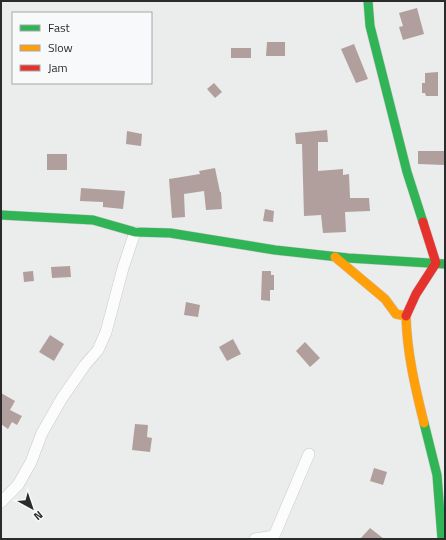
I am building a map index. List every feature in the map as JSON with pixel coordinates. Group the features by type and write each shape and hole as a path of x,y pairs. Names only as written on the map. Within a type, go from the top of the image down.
{"street":[{"path":"368,1 370,26 407,172 441,263"},
{"path":"1,215 93,220 135,232 170,233 275,250 335,257 441,263"},
{"path":"1,502 18,485 31,462 42,433 62,398 85,365 98,350 106,332 123,268 135,232"},
{"path":"335,257 385,299 396,314 406,316"},
{"path":"441,263 416,294 406,316 406,344 437,475 442,539"},
{"path":"256,539 274,536 309,454"}],"building":[{"path":"417,8 424,34 403,40 399,27 403,26 399,13"},
{"path":"267,42 285,42 285,56 266,56"},
{"path":"354,44 368,79 356,83 341,49"},
{"path":"231,48 251,48 251,58 231,58"},
{"path":"438,72 438,96 426,96 425,93 422,93 422,83 425,83 425,73"},
{"path":"214,83 222,92 215,98 207,89"},
{"path":"327,130 328,142 318,142 318,171 343,169 343,175 349,174 350,198 369,198 370,211 345,212 346,232 323,233 321,215 304,216 302,144 296,144 295,133"},
{"path":"127,131 142,134 141,146 126,144"},
{"path":"418,151 445,151 445,165 418,164"},
{"path":"47,154 67,154 67,170 47,170"},
{"path":"215,168 221,192 222,209 206,210 204,191 184,194 185,217 172,218 169,179 200,174 199,171"},
{"path":"81,188 125,191 123,209 103,207 103,202 80,201"},
{"path":"265,209 274,211 273,222 263,221"},
{"path":"70,266 71,277 52,278 51,267"},
{"path":"33,271 34,281 24,282 23,272"},
{"path":"262,271 271,271 271,275 274,275 274,290 270,290 270,301 261,300"},
{"path":"186,302 200,305 198,317 184,315"},
{"path":"50,335 64,344 54,361 39,352"},
{"path":"233,339 241,354 227,361 219,347"},
{"path":"305,342 320,358 310,367 296,351"},
{"path":"1,393 15,401 10,410 22,416 17,425 12,422 8,429 1,424"},
{"path":"135,424 148,425 147,437 152,438 150,452 132,450"},
{"path":"374,468 387,472 383,485 370,481"},
{"path":"370,528 384,539 360,539"}],"traffic: fast":[{"path":"368,1 370,26 407,172 423,222"},
{"path":"1,215 93,220 135,232 170,233 275,250 348,258 445,264"},
{"path":"424,423 437,475 442,539"}],"traffic: slow":[{"path":"335,257 385,299 396,314 406,316 410,357 424,423"}],"traffic: jam":[{"path":"406,316 416,294 436,263 423,222"}]}
